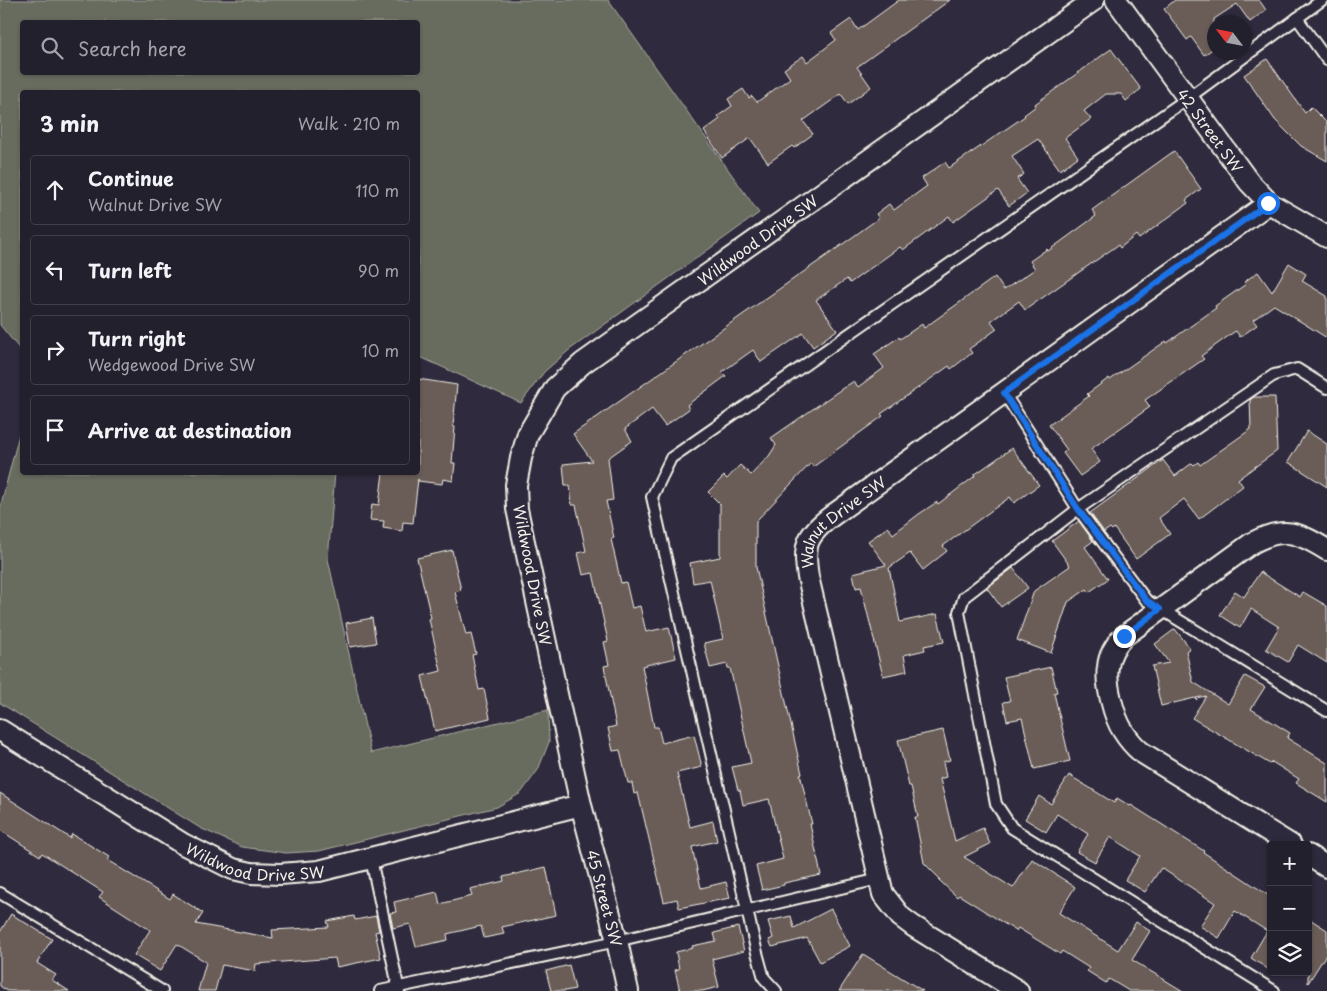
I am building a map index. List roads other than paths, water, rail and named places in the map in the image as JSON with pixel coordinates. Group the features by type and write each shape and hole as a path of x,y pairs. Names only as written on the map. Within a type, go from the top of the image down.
{"street":[{"name":"Wildwood Drive SW","path":"0,730 183,844 233,869 251,873 280,874 318,871 581,805 518,509 516,485 528,434 555,388 583,363 1094,0"},
{"name":"42 Street SW","path":"1116,0 1242,174 1268,203 1327,237"},
{"name":"Walnut Drive SW","path":"1018,991 901,917 883,894 808,577 805,558 808,540 818,526 833,515 1268,203"},
{"path":"1285,841 1141,752 1122,730 1110,694 1107,668 1115,645 1120,640 1160,609 1266,536 1282,532 1300,534 1327,550"},
{"name":"45 Street SW","path":"581,805 617,941 628,991"},
{"path":"1312,858 1327,867"}],"lane":[{"path":"776,991 764,978 652,497 662,474 671,458 1188,98 1322,0"},
{"path":"1297,18 1327,60"},
{"path":"1274,991 1012,828 996,804 959,612 964,597 1078,509 1274,375 1298,369 1327,388"},
{"path":"1004,393 1078,509 1146,600 1327,711"},
{"path":"371,859 399,989"},
{"path":"380,991 399,989 617,941 879,879"},
{"path":"0,893 162,991"}]}
